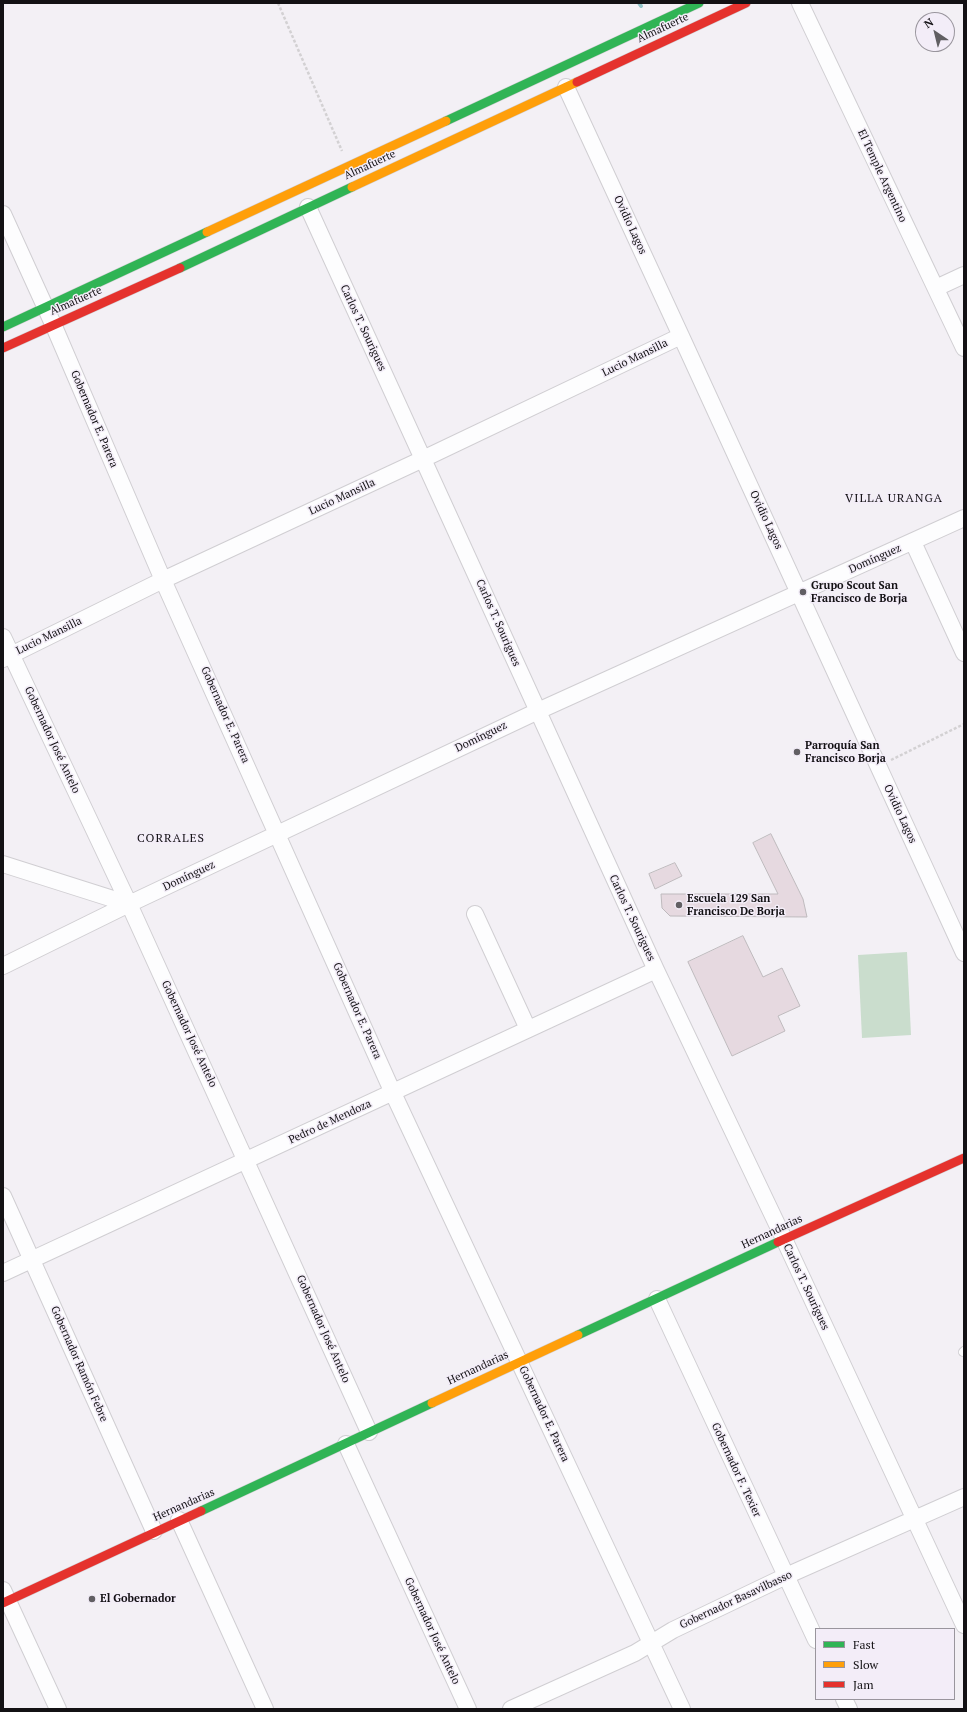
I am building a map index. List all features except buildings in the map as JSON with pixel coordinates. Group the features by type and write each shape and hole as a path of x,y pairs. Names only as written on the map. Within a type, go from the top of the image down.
{"main road":[{"name":"Almafuerte","path":"3,327 699,3"},
{"name":"Almafuerte","path":"3,348 181,267 746,3"},
{"name":"Hernandarias","path":"5,1598 346,1444 784,1239 964,1158"}],"street":[{"name":"El Temple Argentino","path":"800,3 964,348"},
{"name":"Ovidio Lagos","path":"566,87 964,953"},
{"name":"Carlos T. Sourigues","path":"308,207 656,970 784,1239 964,1625"},
{"name":"Gobernador E. Parera","path":"3,214 53,324 163,580 393,1093 682,1709"},
{"path":"936,288 964,275"},
{"name":"Lucio Mansilla","path":"7,657 163,580 423,459 681,336"},
{"name":"Domínguez","path":"3,966 129,904 538,711 964,518"},
{"path":"913,542 964,653"},
{"name":"Gobernador José Antelo","path":"3,637 7,657 129,904 247,1160 369,1432"},
{"path":"3,864 129,904"},
{"path":"475,914 528,1029"},
{"name":"Pedro de Mendoza","path":"3,1273 656,970"},
{"name":"Gobernador Ramón Febre","path":"3,1196 154,1531"},
{"name":"Gobernador F. Texier","path":"657,1299 815,1638"},
{"name":"Gobernador José Antelo","path":"346,1444 468,1709"},
{"name":"Gobernador Basavilbasso","path":"511,1709 635,1654 673,1630 786,1576 964,1497"},
{"path":"179,1520 265,1709"},
{"path":"5,1598 58,1709"},
{"path":"844,1700 849,1709"}],"path":[{"path":"278,3 348,166"},
{"path":"878,766 964,724"}],"green space":[{"path":"907,952 911,1035 862,1038 858,955"}],"traffic: fast":[{"path":"446,121 699,3"},
{"path":"180,268 352,187"},
{"path":"3,327 207,232"},
{"path":"578,1335 778,1242"},
{"path":"201,1511 432,1403"}],"traffic: slow":[{"path":"352,187 577,82"},
{"path":"207,232 446,121"},
{"path":"432,1403 578,1335"}],"traffic: jam":[{"path":"577,82 746,3"},
{"path":"3,348 180,268"},
{"path":"778,1242 964,1158"},
{"path":"3,1603 201,1511"}],"place":[{"name":"Grupo Scout San Francisco de Borja","path":"803,592"},
{"name":"Parroquía San Francisco Borja","path":"797,752"},
{"name":"Escuela 129 San Francisco De Borja","path":"679,905"},
{"name":"El Gobernador","path":"92,1599"}],"district":[{"name":"VILLA URANGA","path":"894,499"},
{"name":"CORRALES","path":"171,839"}]}
